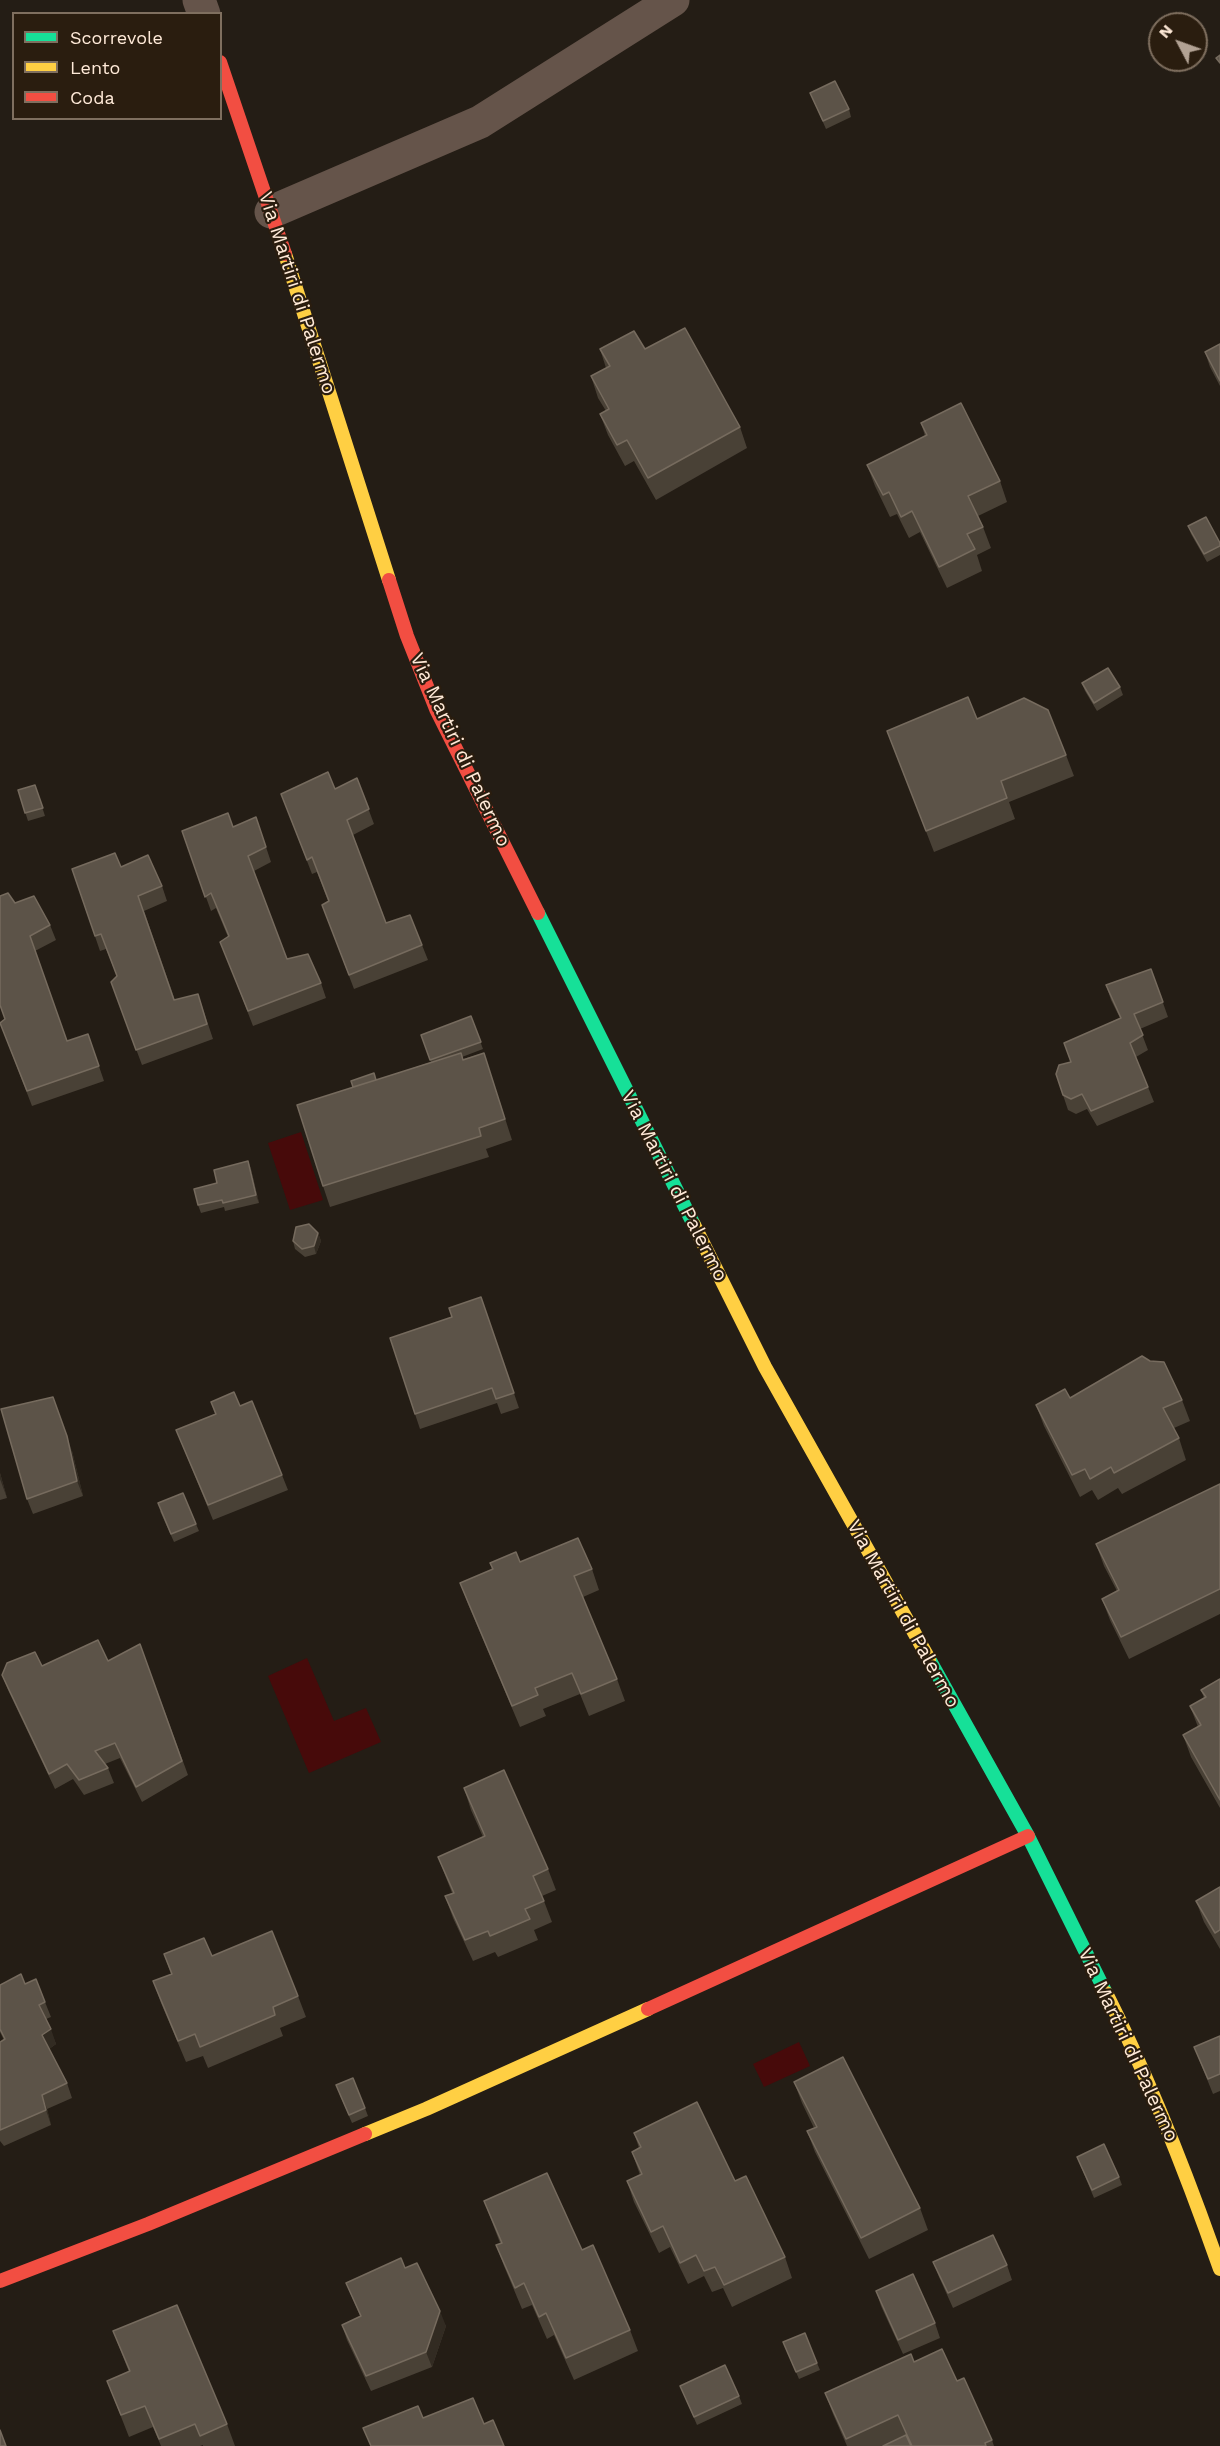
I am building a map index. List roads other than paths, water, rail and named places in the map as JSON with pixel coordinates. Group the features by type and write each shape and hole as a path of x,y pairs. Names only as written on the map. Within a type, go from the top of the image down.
{"street":[{"path":"271,212 480,122 673,0"},
{"name":"Via Martiri di Palermo","path":"222,68 271,212 407,636 436,709 765,1367 1028,1836 1133,2047 1194,2195 1220,2269"},
{"path":"0,2281 148,2224 426,2109 1028,1836"}]}
